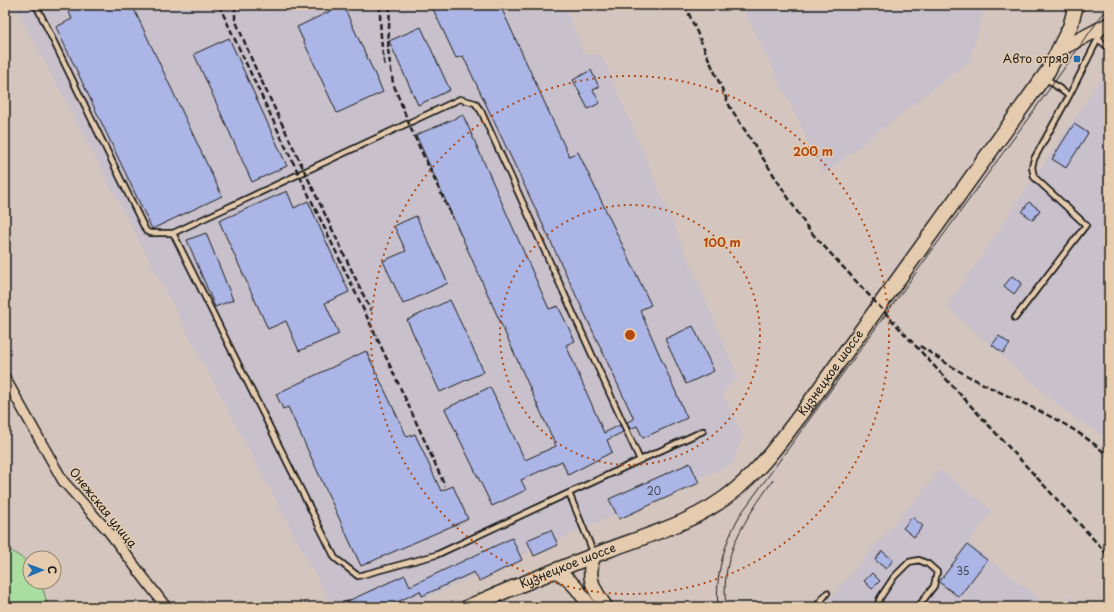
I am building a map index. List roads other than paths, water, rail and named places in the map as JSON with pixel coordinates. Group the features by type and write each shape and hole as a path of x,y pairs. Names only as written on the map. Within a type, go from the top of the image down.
{"main road":[{"name":"Кузнецкое шоссе","path":"468,607 675,525 713,506 734,492 770,455 805,409 1044,77 1070,27 1076,5"},
{"path":"1059,50 1107,25"},
{"path":"594,556 590,569 590,579 606,607"},
{"path":"556,571 572,582 580,591 590,607"}],"street":[{"name":"Онежская улица","path":"5,378 64,481 109,532 166,607"}],"lane":[{"path":"36,5 146,231 150,233 173,233 460,100 475,103 481,112 640,460"},
{"path":"1015,318 1086,225 1034,177 1032,167 1034,159 1045,137 1107,25"},
{"path":"1098,39 1109,48"},
{"path":"1044,77 1069,96"},
{"path":"173,233 335,558 358,576 436,555 703,431"},
{"path":"569,493 594,556"},
{"path":"877,607 880,598 894,577 909,562 919,560 928,564 936,572 934,586 918,607"},
{"path":"816,607 827,593"}],"tram line":[{"path":"718,607 717,595 719,571 729,537 740,515 1109,5"},
{"path":"726,607 725,588 727,570 736,539 773,480"}],"railway":[{"path":"219,5 390,365 445,486"},
{"path":"235,5 235,19 254,65 371,311"},
{"path":"265,5 265,10"},
{"path":"380,5 381,36 385,67"},
{"path":"390,5 388,50 393,83 411,129 453,219"},
{"path":"685,5 730,107 809,230 1109,556"},
{"path":"920,346 965,374 1061,422 1094,444 1109,457"}],"place":[{"name":"Авто отряд","path":"1077,59"}]}
